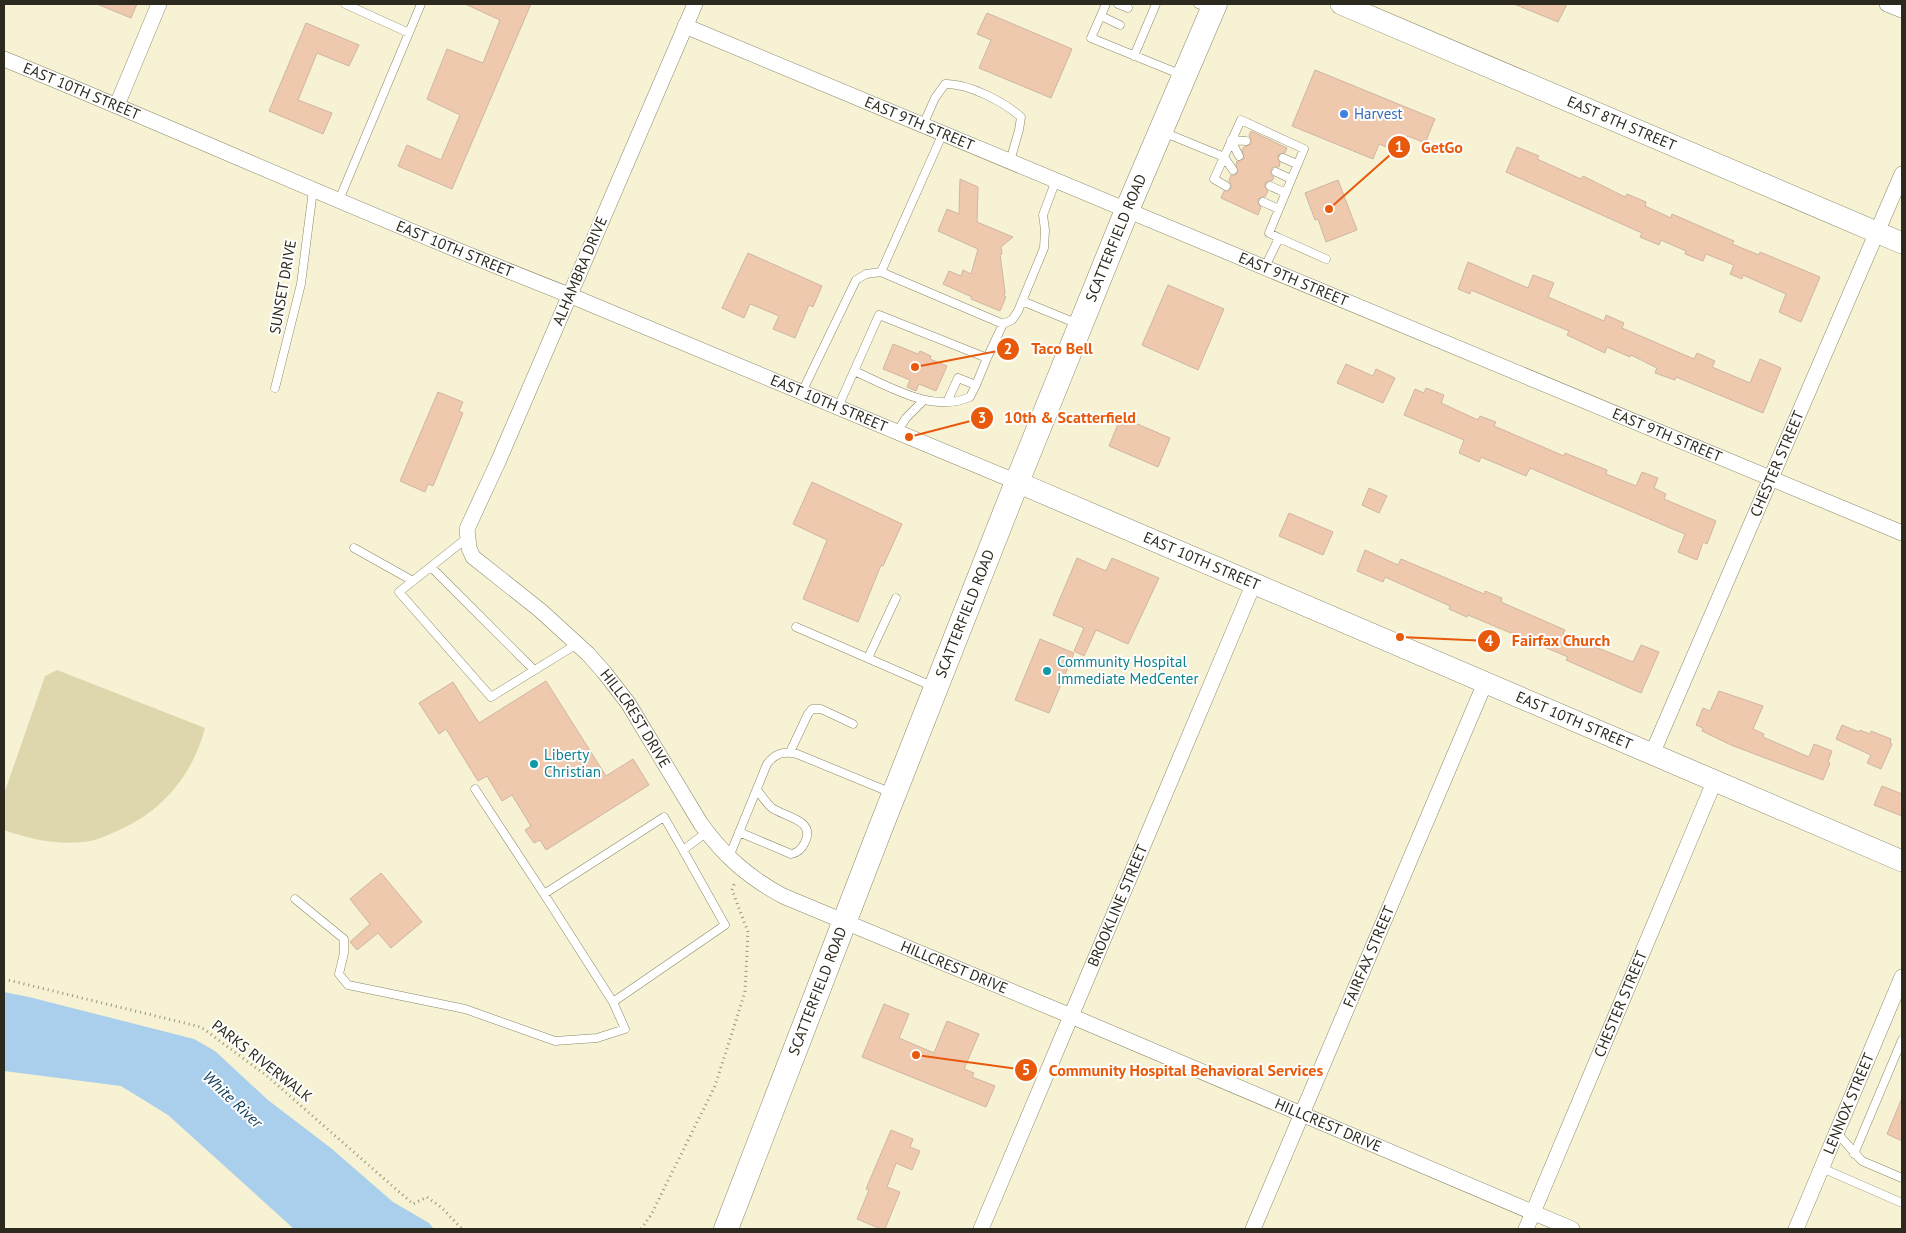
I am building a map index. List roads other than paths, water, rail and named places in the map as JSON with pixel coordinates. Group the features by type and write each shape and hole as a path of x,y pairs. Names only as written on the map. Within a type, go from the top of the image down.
{"main road":[{"name":"SCATTERFIELD ROAD","path":"726,1229 1017,482 1127,210 1185,76 1209,6"}],"street":[{"path":"117,105 159,4"},
{"name":"ALHAMBRA DRIVE","path":"467,538 467,529 695,4"},
{"name":"EAST 8TH STREET","path":"1341,4 1902,243"},
{"path":"1887,4 1902,10"},
{"name":"EAST 9TH STREET","path":"685,26 1902,533"},
{"name":"EAST 10TH STREET","path":"4,59 117,105 313,190 1017,482 1715,780"},
{"name":"CHESTER STREET","path":"1652,754 1902,174"},
{"name":"HILLCREST DRIVE","path":"467,538 469,548 480,564 541,611 604,672 628,702 707,832 740,869 759,883 782,896 1071,1016 1572,1229"},
{"name":"BROOKLINE STREET","path":"981,1229 1254,583"},
{"name":"FAIRFAX STREET","path":"1253,1229 1485,683"},
{"path":"1715,780 1902,861"},
{"name":"CHESTER STREET","path":"1526,1229 1715,780"},
{"name":"LENNOX STREET","path":"1796,1229 1902,977"}],"lane":[{"path":"345,4 363,8 409,33"},
{"path":"339,200 421,4"},
{"path":"1106,4 1091,38 1185,76"},
{"path":"1118,4 1128,8"},
{"path":"1134,56 1140,33 1156,4"},
{"path":"1101,16 1120,25"},
{"path":"923,125 935,98 946,84 956,83 1012,109 1021,117 1010,161"},
{"path":"1226,186 1214,180 1242,120 1304,149 1269,233 1326,259"},
{"path":"1161,131 1224,157 1233,170"},
{"path":"881,272 942,133"},
{"path":"1232,140 1246,142"},
{"path":"1232,140 1239,156"},
{"path":"1283,158 1297,164"},
{"path":"1276,172 1291,179"},
{"path":"854,371 923,401 960,402 970,397 1003,324 1012,320 1022,301 1044,248 1045,230 1043,216 1056,180"},
{"path":"1270,186 1286,193"},
{"name":"SUNSET DRIVE","path":"275,388 301,284 313,190"},
{"path":"1263,202 1279,209"},
{"path":"1265,267 1279,238"},
{"path":"802,392 856,280 866,274 881,272 1003,324"},
{"path":"1022,301 1080,325"},
{"path":"838,407 879,315 987,358"},
{"path":"947,402 958,378 976,385"},
{"path":"896,432 906,418 923,401"},
{"path":"467,538 399,592 491,698 577,644"},
{"path":"354,548 413,580"},
{"path":"431,567 534,670"},
{"path":"868,658 896,598"},
{"path":"796,627 936,688"},
{"path":"790,752 812,709 821,709 854,724"},
{"path":"729,857 767,764 778,753 790,752 894,794"},
{"path":"295,899 344,939 344,953 339,974 348,985 465,1009 555,1041 597,1038 625,1029 613,1002 476,789"},
{"path":"740,832 790,854 800,850 807,839 806,828 802,822 771,807 757,790"},
{"path":"544,894 664,817 726,925 613,1002"},
{"path":"683,850 707,832"},
{"path":"1854,1154 1902,1040"},
{"path":"1837,1133 1862,1162 1902,1178"},
{"path":"1822,1168 1902,1203"}],"water":[{"name":"White River","path":"4,992 194,1039 215,1051 268,1100 332,1149 393,1202 429,1223 434,1229 294,1229 168,1115 121,1086 4,1071"}],"place":[{"name":"Harvest","path":"1344,114"},
{"name":"GetGo","path":"1329,209"},
{"name":"Taco Bell","path":"915,367"},
{"name":"10th & Scatterfield","path":"909,437"},
{"name":"Fairfax Church","path":"1400,637"},
{"name":"Community Hospital Immediate MedCenter","path":"1047,671"},
{"name":"Liberty Christian","path":"534,764"},
{"name":"Community Hospital Behavioral Services","path":"916,1055"}]}
